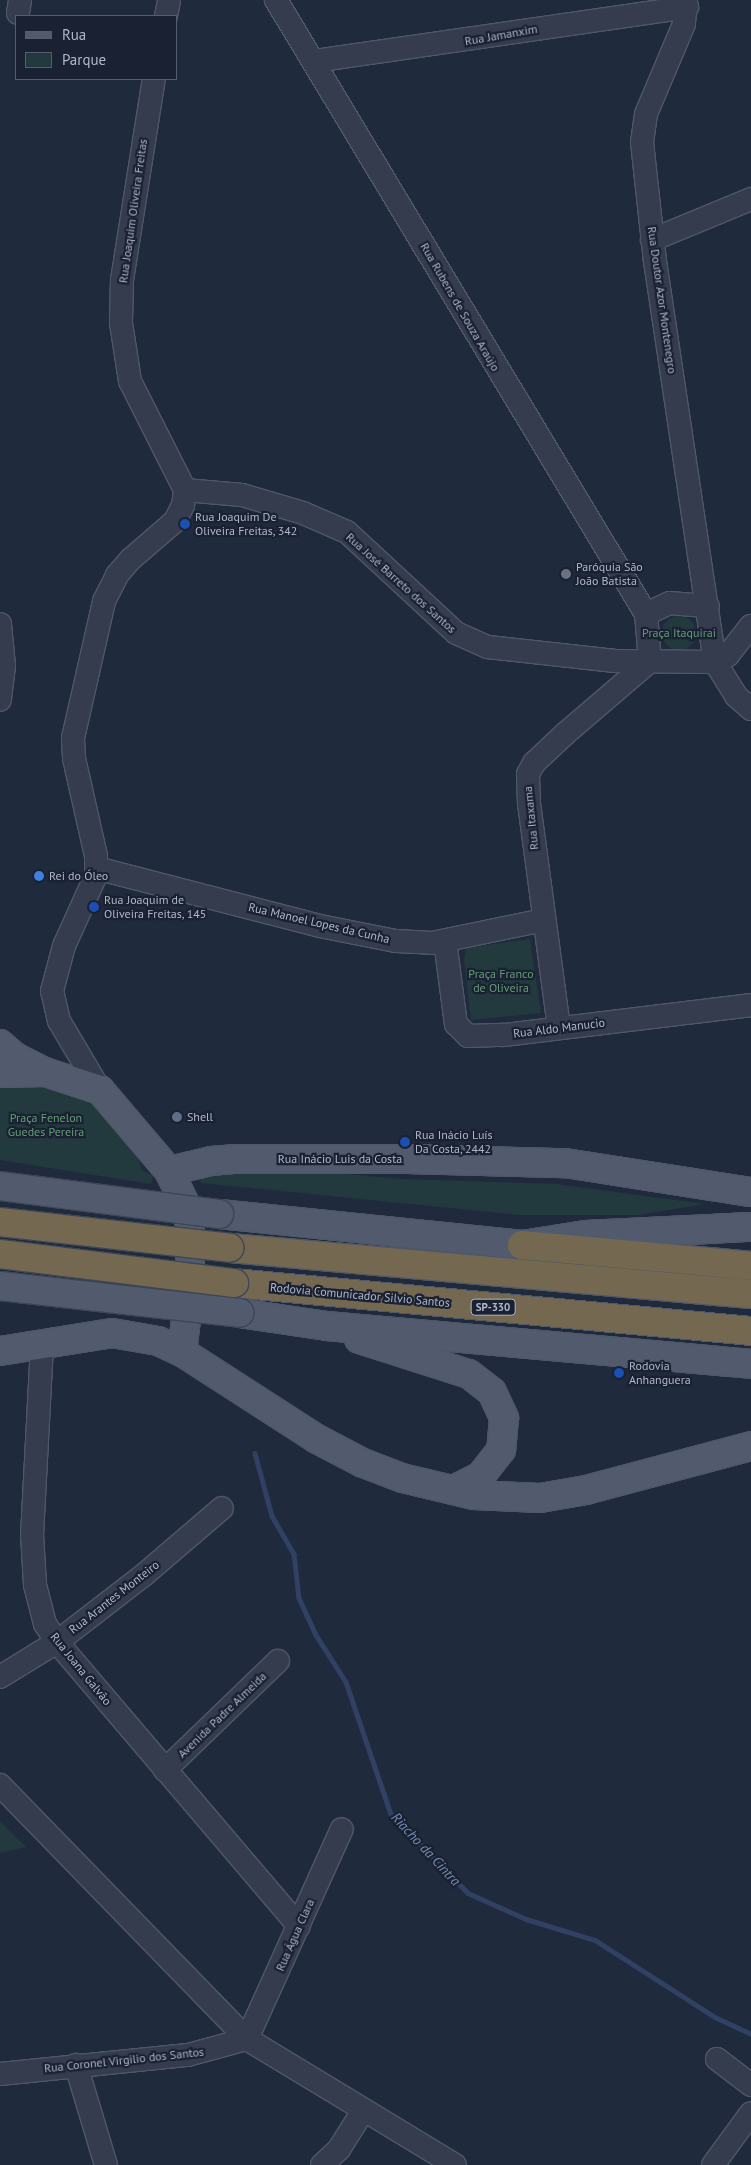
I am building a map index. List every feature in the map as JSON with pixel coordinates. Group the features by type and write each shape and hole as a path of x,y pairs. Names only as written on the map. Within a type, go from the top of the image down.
{"highway":[{"path":"0,1222 230,1248 669,1289 751,1294"},
{"path":"522,1244 751,1266"},
{"name":"Rodovia Comunicador Silvio Santos","path":"0,1254 234,1284 751,1331"}],"main road":[{"path":"0,1044 15,1057 45,1072 100,1090 169,1172 188,1210 190,1230 190,1287 182,1352"},
{"path":"0,1074 45,1072"},
{"name":"Rua Inácio Luis da Costa","path":"169,1172 211,1161 233,1159 407,1159 555,1163 751,1192"},
{"path":"0,1186 219,1214 522,1244 585,1235 751,1227"},
{"path":"0,1286 239,1313 327,1326 751,1364"},
{"path":"327,1326 384,1348 469,1374 492,1392 504,1418 501,1450 482,1476 453,1490"},
{"path":"0,1332 60,1330 98,1334 137,1335 182,1352 316,1439 363,1462 402,1478 474,1496 540,1498 586,1490 751,1446"},
{"path":"0,1351 98,1334"}],"street":[{"path":"166,15 169,0"},
{"name":"Rua Rubens de Souza Araújo","path":"276,0 476,336 551,455 646,614"},
{"name":"Rua Jamanxim","path":"314,61 686,3"},
{"name":"Rua Doutor Azor Montenegro","path":"686,3 684,24 646,114 643,133 652,240 708,606"},
{"name":"Rua Joaquim Oliveira Freitas","path":"154,80 122,280 121,323 130,381 180,475 185,490"},
{"path":"652,240 751,199"},
{"path":"100,1090 59,1021 52,991 54,974 90,893 96,868 93,836 74,758 73,738 84,682 104,602 117,575 175,521 183,505 185,490"},
{"name":"Rua José Barreto dos Santos","path":"185,490 242,496 302,514 347,532 456,633 470,641 532,653 650,661"},
{"path":"751,626 728,655 715,662 650,661 646,614 670,603 708,606 715,662 736,696 751,710"},
{"path":"0,624 4,659 0,700"},
{"name":"Rua Itaxama","path":"560,1028 529,804 527,784 530,769 566,733 650,661"},
{"name":"Rua Manoel Lopes da Cunha","path":"96,868 329,928 413,944 445,941 544,920"},
{"name":"Rua Aldo Manucio","path":"445,941 456,1024 462,1032 477,1036 560,1028 751,1004"},
{"name":"Rua Joana Galvão","path":"42,1345 32,1562 43,1617 57,1642 299,1926"},
{"name":"Rua Arantes Monteiro","path":"0,1677 57,1642 145,1574 222,1508"},
{"name":"Avenida Padre Almeida","path":"165,1770 278,1661"},
{"path":"0,1785 247,2040 454,2165"},
{"name":"Rua Água Clara","path":"247,2040 342,1830"},
{"name":"Rua Coronel Virgilio dos Santos","path":"0,2074 188,2055 247,2040"},
{"path":"718,2059 751,2085"},
{"path":"76,2065 106,2165"},
{"path":"322,2165 339,2149 363,2111"},
{"path":"713,2165 751,2113"}],"green space":[{"name":"Praça Itaquirai","path":"679,616 691,621 696,633 691,645 679,650 667,645 662,633 667,621"},
{"name":"Praça Franco de Oliveira","path":"530,939 541,1013 471,1020 464,960 466,948"},
{"name":"Praça Fenelon Guedes Pereira","path":"30,1080 83,1097 92,1104 136,1152 142,1170 153,1176 151,1184 0,1160 0,1083"},
{"path":"294,1170 404,1179 556,1184 705,1204 639,1215 521,1215 201,1183 199,1171"},
{"path":"0,1821 26,1847 0,1853"}],"waterway":[{"name":"Riacho da Cintra","path":"255,1453 272,1516 294,1554 299,1598 316,1635 346,1682 391,1814 468,1893 526,1919 595,1940 715,2017 751,2034"}],"place":[{"name":"Rua Joaquim De Oliveira Freitas, 342","path":"185,524"},
{"name":"Paróquia São João Batista","path":"566,574"},
{"name":"Rei do Óleo","path":"39,876"},
{"name":"Rua Joaquim de Oliveira Freitas, 145","path":"94,907"},
{"name":"Shell","path":"177,1117"},
{"name":"Rua Inácio Luís Da Costa, 2442","path":"405,1142"},
{"name":"Rodovia Anhanguera","path":"619,1373"}]}
